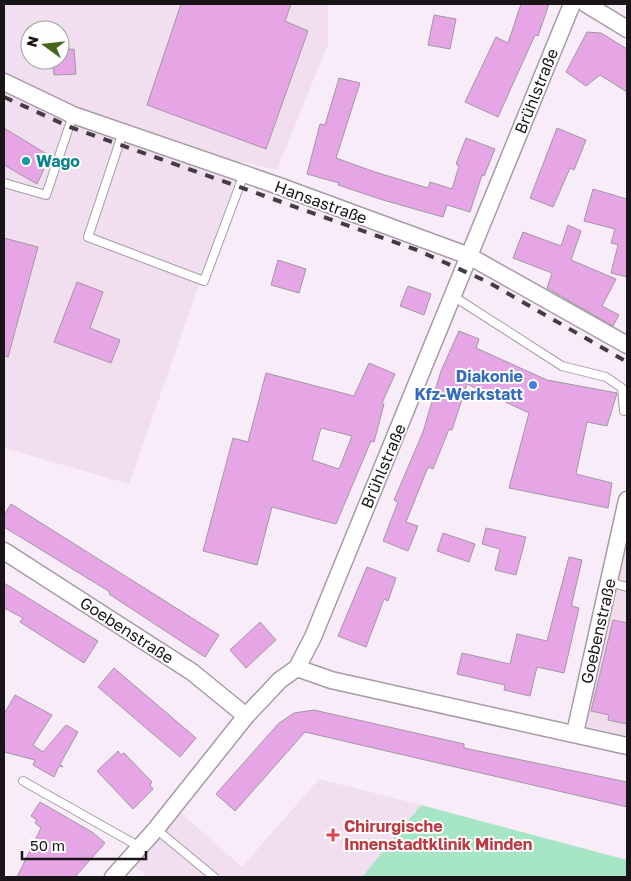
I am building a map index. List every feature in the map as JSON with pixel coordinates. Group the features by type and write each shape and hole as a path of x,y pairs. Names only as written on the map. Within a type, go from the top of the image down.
{"street":[{"name":"Brühlstraße","path":"113,877 156,829 246,716 280,680 297,668 313,637 572,4"},
{"path":"586,4 627,29"},
{"name":"Hansastraße","path":"4,82 74,115 244,174 469,256 627,345"},
{"name":"Goebenstraße","path":"575,733 627,500"},
{"name":"Goebenstraße","path":"4,551 192,672 246,716"},
{"path":"297,668 332,680 627,746"}],"lane":[{"path":"4,183 46,195 74,115"},
{"path":"123,132 88,237 204,281 244,174"},
{"path":"453,296 562,366 606,377 622,388 624,411"},
{"path":"609,582 627,587"},
{"path":"23,781 140,847"},
{"path":"156,829 214,877"}],"shaded area":[{"name":"Wago","path":"4,4 328,4 328,44 277,170 242,162 129,484 4,448"},
{"path":"627,529 627,736 581,725"},
{"name":"Chirurgische Innenstadtklinik Minden","path":"319,779 421,805 362,877 148,877 130,862 177,809 242,867"}],"green space":[{"path":"421,805 627,860 627,877 362,877"}],"building":[{"path":"181,4 291,4 285,21 308,31 266,149 147,105"},
{"path":"521,4 549,4 538,36 535,35 498,117 465,102 496,37 508,43"},
{"path":"434,15 456,19 450,49 428,45"},
{"path":"587,32 601,33 627,49 627,92 600,75 586,86 566,72"},
{"path":"70,49 74,49 76,74 54,75 54,70 70,70"},
{"path":"339,78 360,83 336,158 428,188 430,182 452,189 459,166 456,164 466,138 495,149 484,176 482,175 470,212 447,205 443,217 383,200 338,185 339,183 307,174 320,124 325,125"},
{"name":"Wago","path":"4,128 50,156 37,184 4,165"},
{"path":"557,128 586,140 574,170 570,168 553,207 530,198"},
{"path":"593,189 627,199 627,277 611,273 618,245 611,243 615,229 584,221"},
{"path":"568,225 581,231 571,260 616,279 602,306 619,315 613,326 547,288 552,273 513,258 523,232 561,246"},
{"path":"4,238 38,247 8,357 4,356"},
{"path":"278,260 306,269 299,293 271,285"},
{"path":"77,282 103,292 90,328 120,340 111,363 54,342"},
{"path":"408,286 431,294 424,315 400,306"},
{"path":"459,331 479,339 476,348 547,380 617,393 607,426 587,422 576,474 612,483 608,508 509,488 529,413 467,384 452,430 449,429 433,469 428,467 406,522 418,526 408,551 383,541 398,502 394,500 423,432 441,371"},
{"path":"369,363 395,374 382,403 384,404 374,442 371,441 336,524 272,507 257,565 203,551 233,438 248,442 266,373 354,396","holes":["321,428 352,436 339,469 312,460"]},
{"path":"11,504 219,635 205,657 109,594 110,592 4,527 4,515"},
{"path":"486,528 526,537 516,575 495,570 500,549 482,544"},
{"path":"443,533 475,544 469,562 437,551"},
{"path":"569,557 582,560 572,603 572,606 579,608 564,673 537,667 530,696 504,690 505,685 457,674 462,653 510,664 517,634 547,641"},
{"path":"367,567 396,578 388,601 384,599 366,647 338,636"},
{"path":"4,583 98,641 84,663 20,622 23,618 4,608"},
{"path":"613,620 627,623 627,724 608,720 609,715 591,711"},
{"path":"260,622 276,640 246,668 230,650"},
{"path":"114,668 196,738 180,757 98,687"},
{"path":"15,695 52,715 33,745 43,752 66,725 78,732 60,764 63,767 59,766 54,777 33,765 35,760 4,752 4,714"},
{"path":"314,710 464,744 464,748 627,782 627,807 305,732 235,811 216,794 279,723 294,713"},
{"path":"118,751 121,755 124,753 152,782 150,785 153,789 133,809 97,771"},
{"path":"40,802 92,832 105,843 75,877 17,877 41,828 35,823 37,820 31,816"}],"railway":[{"path":"4,97 70,127 417,250 488,282 627,362"}],"place":[{"name":"Wago","path":"26,161"},
{"name":"Diakonie Kfz-Werkstatt","path":"533,385"},
{"name":"Chirurgische Innenstadtklinik Minden","path":"333,835"}]}
